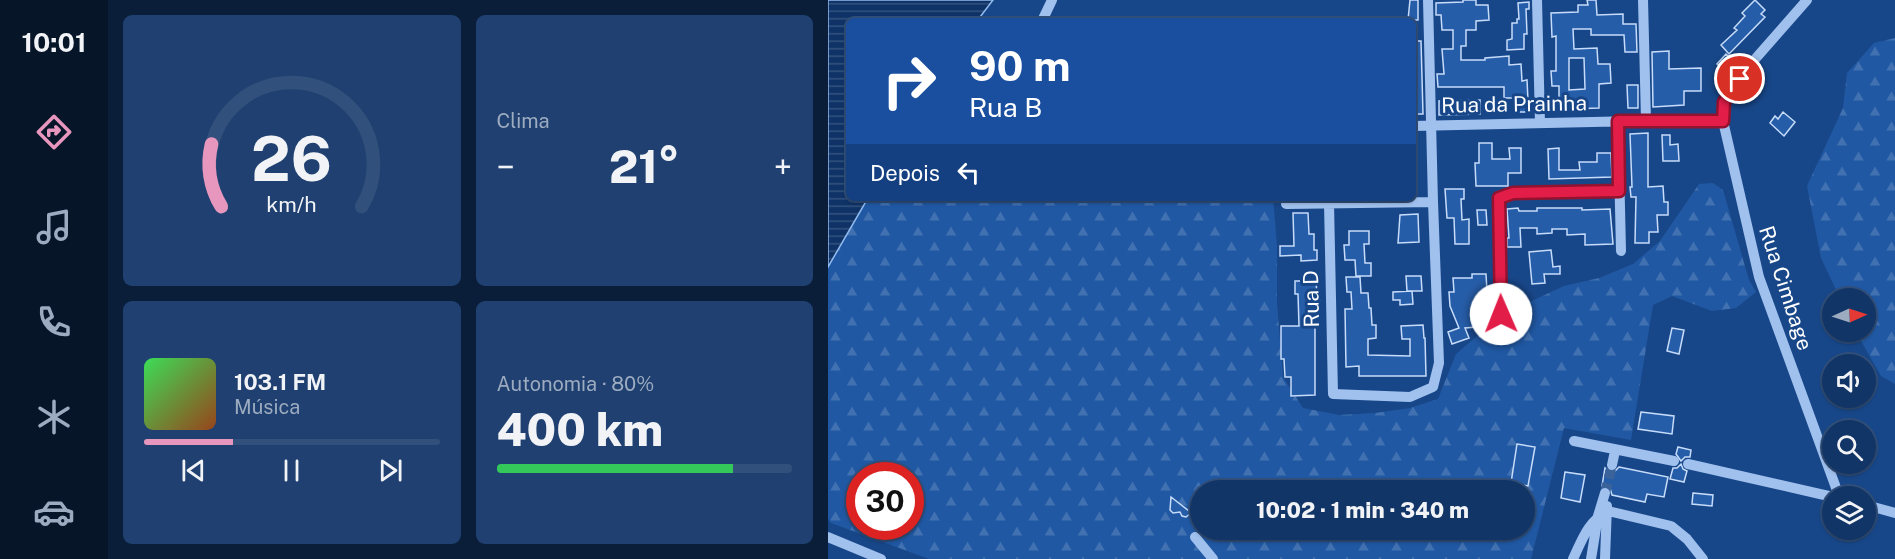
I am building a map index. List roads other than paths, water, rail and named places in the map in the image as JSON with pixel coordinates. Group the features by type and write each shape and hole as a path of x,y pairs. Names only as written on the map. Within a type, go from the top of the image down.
{"street":[{"path":"1043,18 1052,0"},
{"path":"1286,204 1432,202 1428,0"},
{"path":"1537,0 1540,123"},
{"path":"1643,0 1646,120"},
{"path":"1723,121 1724,102 1731,91 1749,66 1807,0"},
{"name":"Rua da Prainha","path":"1416,126 1646,120 1723,121"},
{"path":"1618,121 1621,251"},
{"name":"Rua Cimbage","path":"1723,121 1759,277 1835,486"},
{"path":"1501,314 1499,198 1513,193 1619,191"},
{"name":"Rua D","path":"1329,203 1333,394 1410,397 1432,387 1439,363 1432,202"},
{"path":"1574,441 1674,461"},
{"path":"1612,465 1615,451"},
{"path":"1688,464 1822,494"},
{"path":"1876,508 1895,513"},
{"path":"1573,559 1588,527 1603,513"},
{"path":"1591,559 1603,513"},
{"path":"1603,513 1605,559"},
{"path":"1603,513 1671,526 1687,539 1703,559"},
{"path":"828,537 881,559"},
{"path":"1197,540 1213,559"}],"tunnel":[{"path":"1605,493 1612,465"}]}
